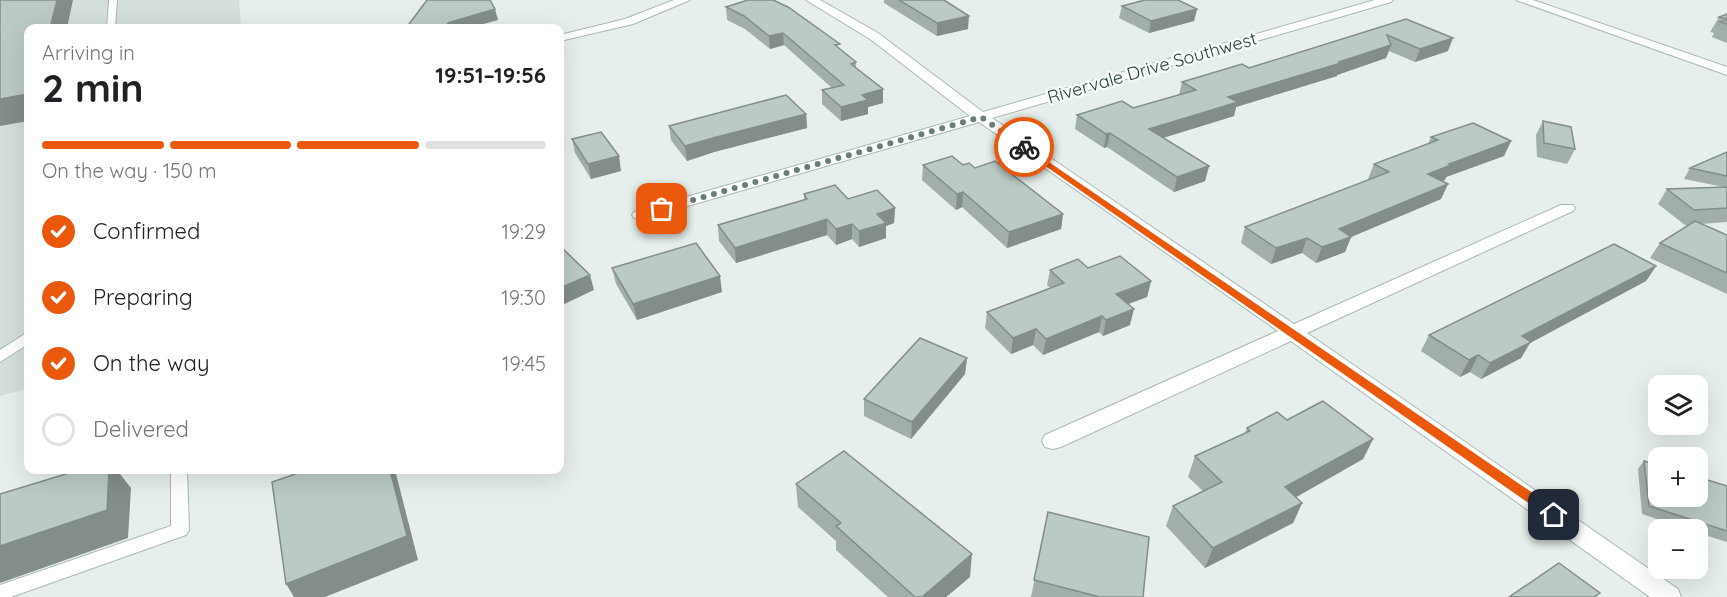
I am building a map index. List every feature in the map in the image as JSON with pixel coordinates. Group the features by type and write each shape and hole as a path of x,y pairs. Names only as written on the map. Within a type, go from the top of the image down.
{"street":[{"path":"564,37 629,22 684,0"},
{"path":"812,0 874,36 981,117 1499,476 1669,597"},
{"name":"Rivervale Drive Southwest","path":"640,215 1387,0"},
{"path":"1522,0 1727,71"},
{"path":"1053,441 1567,208"}],"lane":[{"path":"111,24 113,0"},
{"path":"0,357 24,340"},
{"path":"0,594 180,530 179,474"}],"shaded area":[{"path":"0,0 239,0 241,24 24,24 24,388 0,396"}],"building":[{"path":"0,0 57,0 51,24 24,24 24,95 0,99"},
{"path":"427,0 490,0 495,9 447,24 409,24"},
{"path":"748,0 773,0 788,7 840,44 835,45 856,62 851,64 883,89 862,95 868,100 841,107 822,90 844,85 783,33 769,36 744,16 726,7"},
{"path":"899,0 944,0 969,16 937,23"},
{"path":"1145,0 1178,0 1197,9 1151,21 1122,6"},
{"path":"1406,19 1453,38 1420,49 1387,35 1391,45 1339,62 1341,63 1228,97 1238,102 1149,129 1209,166 1177,177 1110,133 1106,134 1077,115 1122,101 1133,108 1196,90 1182,82 1242,64 1249,68"},
{"path":"786,95 806,114 685,146 669,126"},
{"path":"1543,121 1571,127 1575,149 1544,143"},
{"path":"1473,123 1511,141 1428,174 1448,184 1339,229 1351,237 1322,247 1307,238 1276,248 1245,227 1389,172 1374,164 1438,140 1431,137"},
{"path":"601,132 619,156 588,164 572,139"},
{"path":"1727,152 1727,176 1690,168"},
{"path":"952,156 963,165 969,163 975,168 995,161 1063,214 1009,232 963,192 957,194 923,165"},
{"path":"835,185 848,199 877,190 895,208 877,214 886,223 859,231 852,224 836,229 827,219 735,248 718,225 807,199 804,194"},
{"path":"1727,187 1727,208 1694,210 1667,189"},
{"path":"1695,221 1727,235 1727,273 1660,243"},
{"path":"696,243 720,276 633,304 612,268"},
{"path":"1614,244 1656,266 1522,336 1531,342 1490,363 1478,355 1469,360 1429,335"},
{"path":"564,250 590,275 564,286"},
{"path":"1120,256 1151,281 1116,294 1134,309 1106,320 1102,316 1046,339 1036,329 1013,338 987,312 1064,283 1050,270 1078,259 1088,268"},
{"path":"920,338 967,358 912,422 864,399"},
{"path":"1323,401 1373,439 1285,487 1302,503 1213,548 1173,506 1222,482 1195,456 1250,431 1247,428 1277,412 1287,420"},
{"path":"844,451 972,554 922,597 915,597 836,526 841,523 796,484"},
{"path":"1644,461 1648,462 1648,497"},
{"path":"66,474 109,474 107,510 0,546 0,494"},
{"path":"295,474 391,474 407,536 286,584 272,482"},
{"path":"1708,480 1727,486 1727,531 1708,525 1708,519 1690,519 1652,507 1708,507"},
{"path":"1048,512 1149,537 1143,597 1100,597 1034,580"},
{"path":"1559,563 1600,593 1594,597 1509,597"}],"way so far":[{"path":"662,209 981,117 1024,147"}],"route":[{"path":"1024,147 1554,515"}]}
